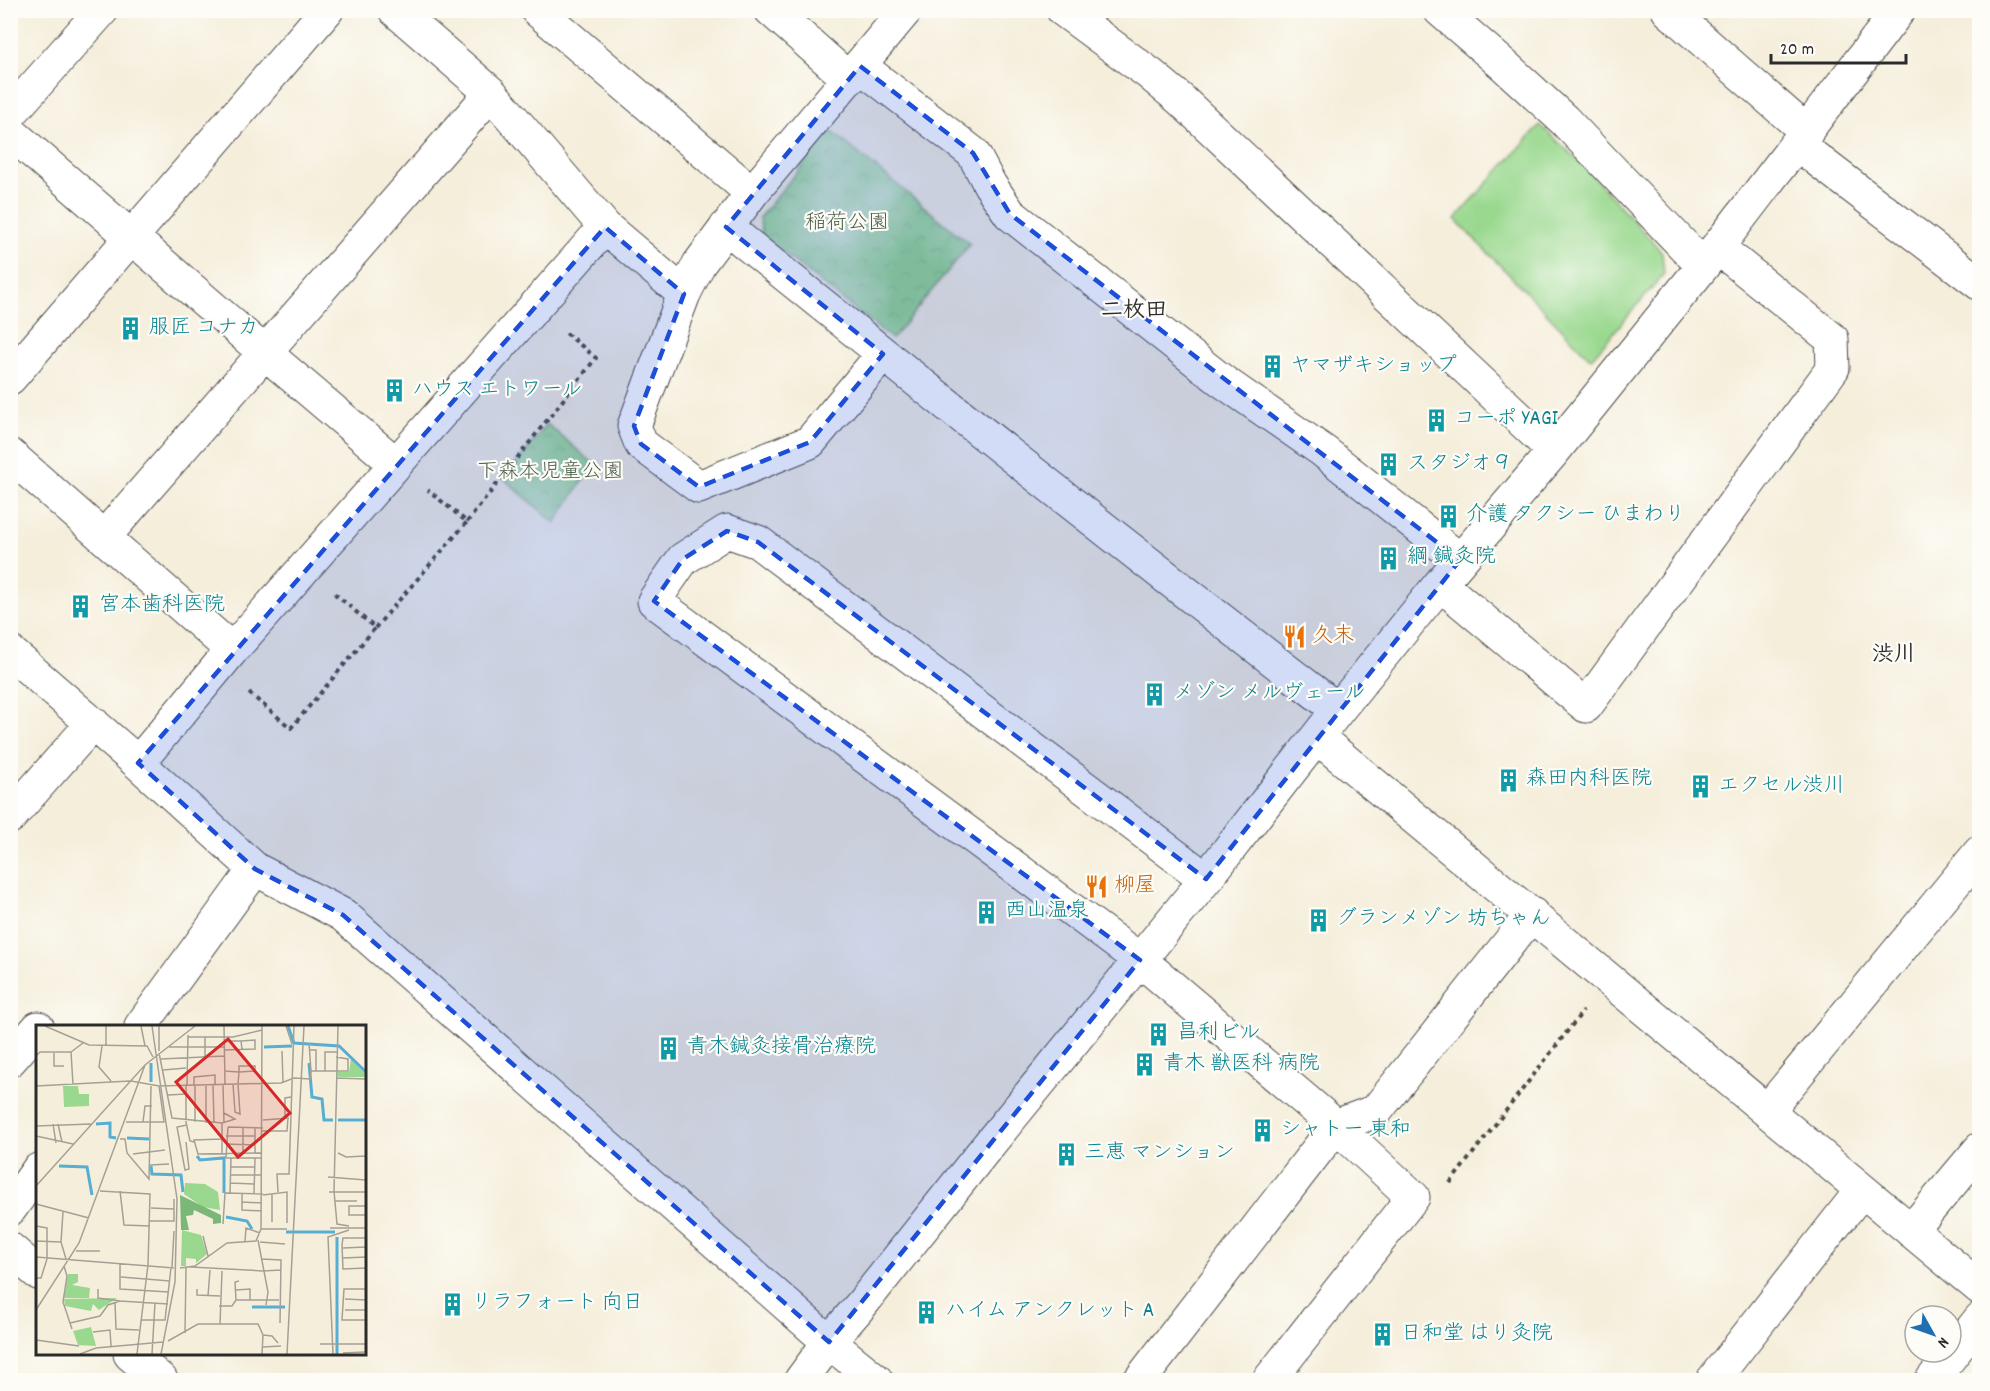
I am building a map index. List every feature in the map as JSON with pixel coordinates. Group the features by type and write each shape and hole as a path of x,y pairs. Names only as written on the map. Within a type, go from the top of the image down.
{"street":[{"path":"10,114 102,10"},
{"path":"10,378 327,10"},
{"path":"395,10 491,93 605,227 684,294"},
{"path":"537,10 752,193"},
{"path":"771,10 855,72 973,153 990,185 1010,214 1221,380 1323,451 1586,706 1833,368 1832,339 1710,257 1564,120 1440,10"},
{"path":"883,354 810,442 699,487 641,444 634,426 684,294 699,264 752,193 906,10"},
{"path":"1063,10 1180,99 1554,452"},
{"path":"801,1380 829,1342 1206,879 1338,710 1450,572 1554,452 1803,138 1899,10"},
{"path":"1672,12 1803,138 1980,284"},
{"path":"104,537 491,93"},
{"path":"10,132 396,464"},
{"path":"138,763 305,567 605,227"},
{"path":"726,227 883,354 1338,710"},
{"path":"10,455 104,537 226,659"},
{"path":"1206,879 758,542 727,531 683,559 654,601 1140,960 1336,1126 1413,1197 1269,1380"},
{"path":"10,652 93,723 255,869 343,915 829,1342 876,1380"},
{"path":"10,817 93,723"},
{"path":"1317,737 1980,1288"},
{"path":"1767,1111 1980,852"},
{"path":"142,1025 255,869"},
{"path":"1140,1380 1336,1126 1377,1111 1532,914"},
{"path":"10,1060 36,1030"},
{"path":"1911,1231 1980,1149"},
{"path":"10,1209 36,1173"},
{"path":"1713,1380 1862,1190"},
{"path":"10,1249 36,1271"},
{"path":"1932,1380 1980,1319"},
{"path":"132,1355 161,1380"}],"path":[{"path":"226,659 291,729 467,522 596,358 534,307"},
{"path":"396,464 467,522"},
{"path":"305,567 375,628"},
{"path":"1443,1191 1608,980"}],"highlighted area":[{"path":"860,66 973,153 1010,214 1460,560 1206,879 758,542 727,531 683,559 654,601 1140,960 829,1342 343,915 255,869 138,763 605,227 684,294 634,426 641,444 699,487 810,442 883,354 726,227"}],"green space":[{"path":"1540,125 1577,159 1662,252 1664,274 1591,359 1455,219"},
{"name":"稲荷公園","path":"831,131 970,244 892,339 763,237 759,218"},
{"name":"下森本児童公園","path":"547,424 594,464 555,523 504,479"}],"place":[{"name":"服匠 コナカ","path":"131,329"},
{"name":"ヤマザキショップ","path":"1272,367"},
{"name":"ハウス エトワール","path":"394,391"},
{"name":"コーポ YAGI","path":"1436,420"},
{"name":"スタジオ９","path":"1389,465"},
{"name":"介護 タクシー ひまわり","path":"1448,516"},
{"name":"綱 鍼灸院","path":"1389,558"},
{"name":"宮本歯科医院","path":"81,606"},
{"name":"久末","path":"1294,637"},
{"name":"メゾン メルヴェール","path":"1155,694"},
{"name":"森田内科医院","path":"1508,780"},
{"name":"エクセル渋川","path":"1700,787"},
{"name":"柳屋","path":"1096,887"},
{"name":"西山温泉","path":"987,912"},
{"name":"グランメゾン 坊ちゃん","path":"1318,920"},
{"name":"昌利ビル","path":"1159,1034"},
{"name":"青木鍼灸接骨治療院","path":"669,1048"},
{"name":"青木 獣医科 病院","path":"1145,1065"},
{"name":"シャトー 東和","path":"1262,1131"},
{"name":"三恵 マンション","path":"1066,1154"},
{"name":"リラフォート 向日","path":"453,1304"},
{"name":"ハイム アンクレット A","path":"927,1312"},
{"name":"日和堂 はり灸院","path":"1383,1335"}],"district":[{"name":"二枚田","path":"1134,311"},
{"name":"渋川","path":"1894,655"}]}
